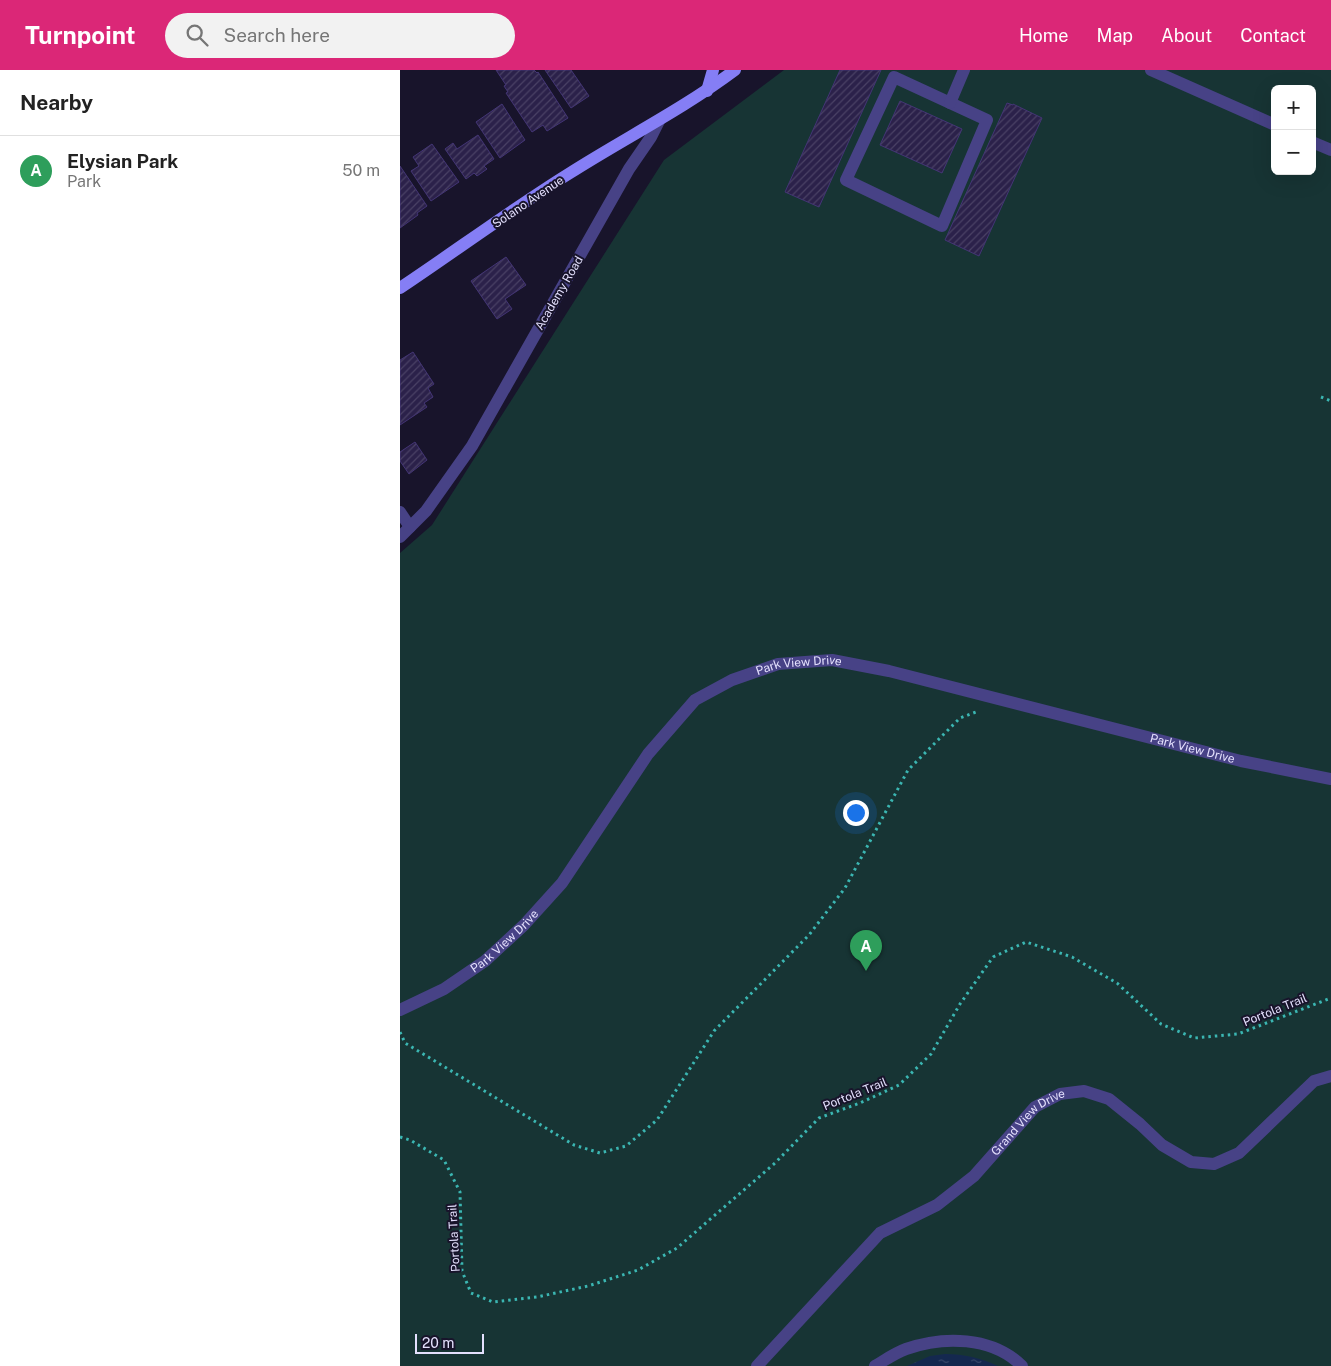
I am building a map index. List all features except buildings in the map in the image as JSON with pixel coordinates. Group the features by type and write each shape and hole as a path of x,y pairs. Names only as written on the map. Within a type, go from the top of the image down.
{"main road":[{"path":"707,91 713,70"},
{"name":"Academy Road","path":"659,121 736,70"},
{"name":"Solano Avenue","path":"400,288 570,173 659,121"}],"street":[{"path":"950,103 964,70"},
{"path":"1151,70 1271,123"},
{"path":"894,76 950,103 987,120 942,226 846,180 894,76"},
{"name":"Academy Road","path":"400,537 426,511 472,446 629,169 651,137 659,121"},
{"path":"1316,144 1331,150"},
{"path":"400,512 410,527"},
{"name":"Park View Drive","path":"400,1010 444,989 485,961 524,925 562,883 648,754 695,700 732,680 778,664 832,660 889,671 1241,761 1331,779"},
{"name":"Grand View Drive","path":"757,1366 880,1233 937,1205 974,1176 1035,1107 1060,1094 1084,1092 1109,1099 1162,1145 1191,1162 1214,1164 1239,1153 1314,1081 1331,1076"},
{"path":"875,1366 904,1350 922,1344 963,1340 983,1344 1001,1352 1022,1366"}],"path":[{"path":"1320,397 1331,401"},
{"path":"400,1032 405,1043 574,1145 600,1154 626,1146 657,1120 714,1031 809,935 845,888 908,770 960,718 1004,701"},
{"name":"Portola Trail","path":"400,1137 410,1140 444,1160 460,1192 462,1271 471,1293 493,1302 537,1297 588,1286 638,1270 677,1248 775,1163 819,1118 860,1103 899,1085 931,1054 960,1004 993,957 1026,942 1072,957 1117,983 1161,1024 1194,1038 1238,1034 1331,998"}],"green space":[{"path":"784,70 1331,70 1331,1366 400,1366 400,553 432,525 664,160"}],"water":[{"path":"945,1354 972,1357 998,1366 907,1366 930,1356"}],"place":[{"name":"Elysian Park","path":"866,971"}]}
